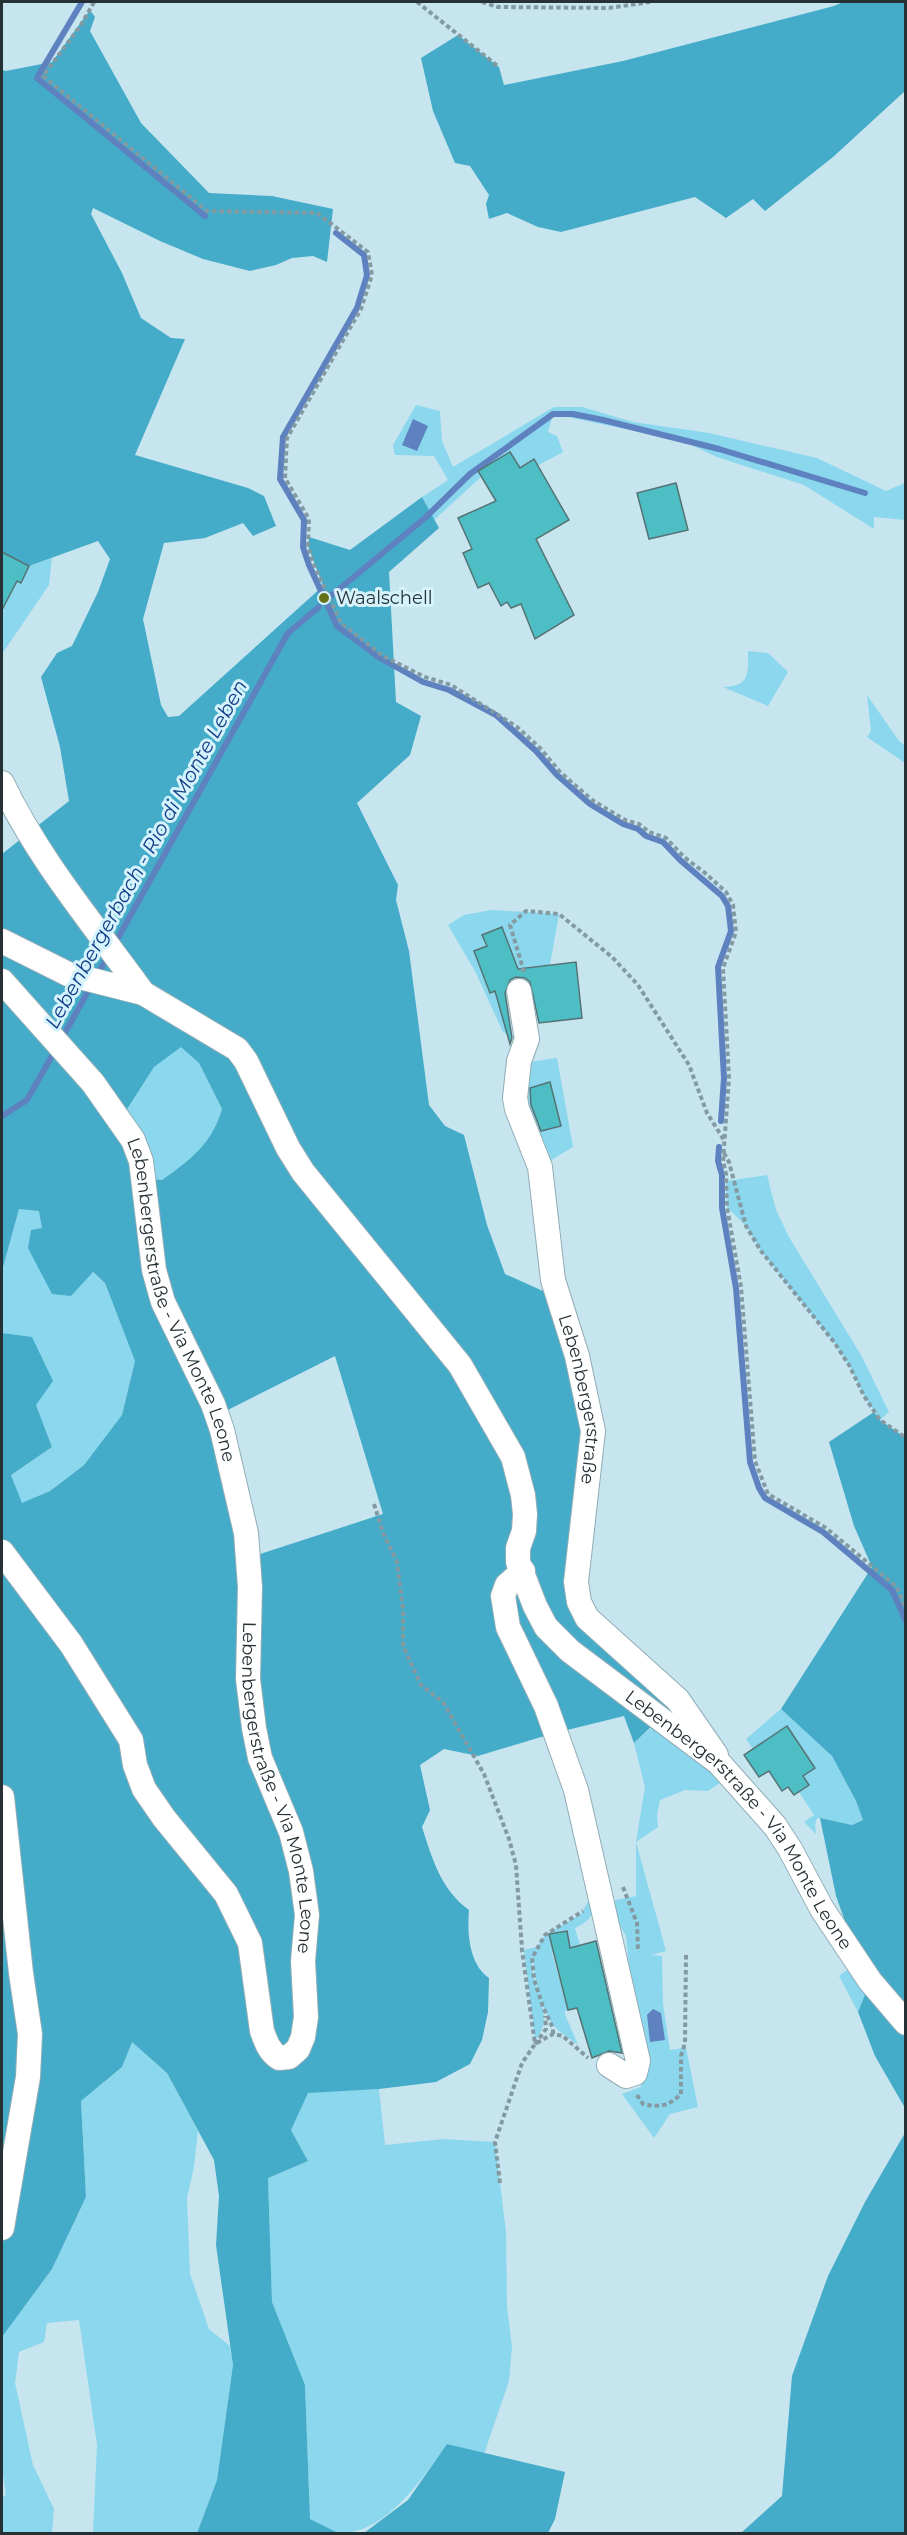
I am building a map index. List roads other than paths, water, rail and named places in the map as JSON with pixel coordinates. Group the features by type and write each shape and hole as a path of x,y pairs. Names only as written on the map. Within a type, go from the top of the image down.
{"street":[{"name":"Lebenbergerstraße - Via Monte Leone","path":"2,783 17,816 45,858 143,993"},
{"name":"Lebenbergerstraße - Via Monte Leone","path":"2,941 68,974 143,993 237,1048 246,1061 288,1148 303,1172 460,1365 513,1457 523,1494 524,1531 518,1548 518,1562 546,1627 570,1651 719,1762 775,1826 790,1849 822,1910 870,1981 906,2023"},
{"name":"Lebenbergerstraße - Via Monte Leone","path":"2,981 93,1083 133,1140 141,1161 154,1270 163,1302 213,1404 222,1430 246,1533 250,1587 249,1679 254,1728 260,1758 291,1832 301,1871 307,1915 303,1961 306,2017 303,2037 298,2049 289,2057 279,2058 266,2044 262,2031 250,1943 226,1894 164,1818 144,1789 135,1766 130,1740 71,1644 2,1552"},
{"name":"Lebenbergerstraße","path":"519,991 527,1039 519,1061 516,1098 540,1167 553,1281 577,1356 593,1431 576,1582 579,1602 587,1618 678,1700 713,1748 719,1762"},
{"path":"523,1571 507,1585 503,1596 508,1627 535,1680 565,1754 579,1800 638,2061 635,2073 617,2070"},
{"path":"2,1797 30,2034 28,2077 2,2228"}],"waterway":[{"path":"82,2 37,78 205,216"},
{"path":"336,233 364,255 367,275 357,308 283,437 280,479 304,520 303,547 309,565 337,626 380,658 423,682 449,690 496,715 590,804 623,824 638,829 646,836 663,842 680,860 722,896 728,906 731,931 718,967 724,1078 721,1121"},
{"name":"Lebenbergerbach - Rio di Monte Leben","path":"332,595 425,518 470,474 553,414 573,414 603,420 719,449 865,493"},
{"name":"Lebenbergerbach - Rio di Monte Leben","path":"114,945 288,633 319,607"},
{"name":"Lebenbergerbach - Rio di Monte Leben","path":"96,977 109,954"},
{"name":"Lebenbergerbach - Rio di Monte Leben","path":"61,1040 91,986"},
{"name":"Lebenbergerbach - Rio di Monte Leben","path":"2,1116 27,1100 56,1049"},
{"path":"719,1147 722,1208 736,1288 750,1462 759,1488 765,1498 823,1532 892,1590 906,1621"}],"place":[{"name":"Waalschell","path":"324,598"}]}
